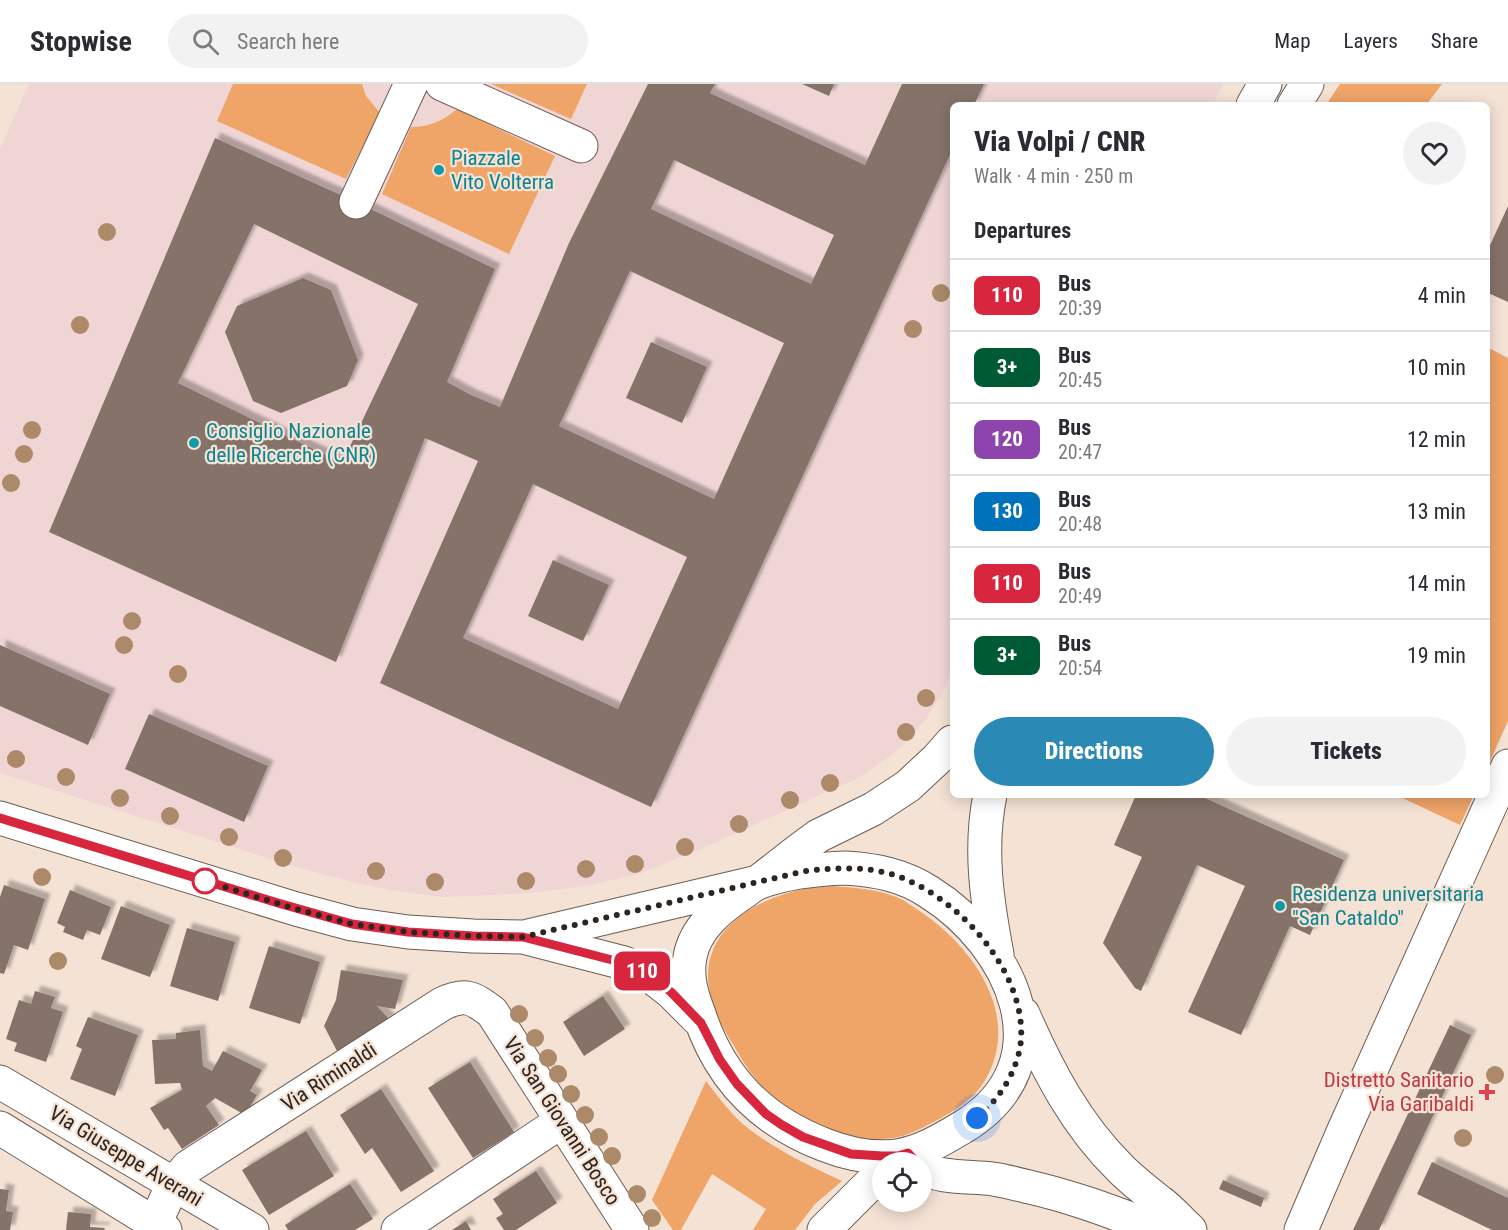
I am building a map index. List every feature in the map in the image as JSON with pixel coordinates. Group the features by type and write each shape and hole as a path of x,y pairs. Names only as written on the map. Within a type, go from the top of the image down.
{"street":[{"path":"356,202 411,84"},
{"path":"442,84 581,146"},
{"path":"1255,102 1265,84"},
{"path":"1296,102 1307,84"},
{"path":"872,1155 851,1154 803,1137 766,1114 737,1084 720,1060 701,1023 693,999 688,970 690,956 694,941 702,929 735,898 819,836 873,809 908,786 950,744"},
{"path":"1301,1230 1508,766"},
{"path":"919,1152 967,1125 986,1110 1011,1076 1018,1058 1021,1040 1020,1020 988,905 984,836 990,798"},
{"path":"0,818 352,924 408,932 523,937 624,963 644,972 671,992 701,1023"},
{"path":"523,937 805,871 846,868 891,874 927,891 950,906 969,923 1006,976 1055,1081 1083,1125 1122,1170 1190,1230"},
{"name":"Via Riminaldi","path":"157,1228 173,1184 188,1167 442,1004 454,998 467,997 492,1012"},
{"name":"Via San Giovanni Bosco","path":"492,1012 632,1230"},
{"name":"Via Giuseppe Averani","path":"0,1082 252,1230"},
{"path":"398,1230 562,1121"},
{"path":"0,1128 157,1228"},
{"path":"932,1172 994,1179 1033,1188 1100,1208 1160,1230"},
{"path":"824,1230 872,1189"}],"shaded area":[{"path":"29,84 1223,84 1214,102 950,102 950,676 941,696 905,744 858,778 703,848 639,874 590,885 542,892 494,895 442,897 352,882 296,867 0,773 0,149"},
{"path":"233,84 362,84 366,96 380,113 346,179 217,121"},
{"path":"491,84 587,84 571,119"},
{"path":"1340,84 1442,84 1428,102 1328,102"},
{"path":"457,109 555,156 509,254 382,194 411,127 436,122"},
{"path":"1490,349 1508,358 1508,721 1490,761"},
{"path":"1402,798 1473,798 1460,825"},
{"path":"833,886 886,893 905,901 938,925 974,963 987,985 995,1009 998,1033 995,1057 980,1088 970,1099 952,1112 903,1136 881,1139 843,1134 807,1120 790,1110 776,1099 751,1072 718,1019 713,1004 709,988 709,967 713,949 722,934 735,920 768,900 786,893"},
{"path":"706,1081 731,1113 749,1129 794,1158 842,1181 815,1204 795,1230 753,1230 766,1209 712,1174 681,1230 673,1230 652,1200"}],"building":[{"name":"Consiglio Nazionale delle Ricerche (CNR)","path":"648,84 715,84 710,93 865,165 902,84 984,84 975,102 950,102 950,154 651,807 380,683 478,461 425,438 336,662 49,532 215,138 495,269 447,382 500,407 569,243","holes":["674,160 834,235 811,284 651,209","254,224 418,304 342,463 178,383","630,271 784,343 714,499 559,426","533,484 687,557 618,709 463,638"]},
{"path":"802,84 834,84 829,96"},
{"path":"1508,206 1508,302 1490,294 1490,245"},
{"path":"303,278 331,290 358,360 347,386 281,413 253,401 225,332 237,306"},
{"path":"651,342 707,367 682,423 626,398"},
{"path":"553,560 609,585 583,641 528,616"},
{"path":"0,645 110,694 88,745 0,706"},
{"path":"149,714 268,766 244,822 125,769"},
{"name":"Residenza universitaria \"San Cataldo\"","path":"1135,798 1205,798 1344,860 1310,935 1290,926 1241,1035 1188,1012 1245,886 1197,865 1141,991 1135,988 1103,943 1142,857 1114,845"},
{"path":"4,885 45,899 28,950 14,945 4,974 0,973 0,897"},
{"path":"70,890 111,907 100,935 87,930 83,940 63,932 65,927 57,923"},
{"path":"121,906 170,925 150,977 101,959"},
{"path":"187,928 235,942 218,1001 170,986"},
{"path":"269,946 320,962 300,1024 249,1008"},
{"path":"341,970 403,980 395,1009 377,1006 390,1020 337,1051 324,1026 336,1000"},
{"path":"35,991 55,997 51,1008 63,1012 46,1062 14,1051 17,1043 6,1039 19,1000 31,1004"},
{"path":"603,996 625,1029 584,1056 563,1022"},
{"path":"88,1017 138,1035 115,1096 70,1079 82,1049 76,1046"},
{"path":"1450,1025 1471,1035 1379,1230 1353,1230"},
{"path":"200,1030 203,1066 212,1071 223,1051 262,1070 250,1091 257,1095 245,1115 215,1098 206,1106 219,1125 182,1149 168,1128 164,1130 150,1108 182,1090 180,1083 155,1084 152,1040 176,1039 176,1033"},
{"path":"470,1062 514,1132 473,1158 428,1088"},
{"path":"381,1089 434,1171 401,1192 372,1148 365,1154 340,1115"},
{"path":"306,1131 334,1176 269,1215 242,1170"},
{"path":"1432,1162 1508,1198 1508,1230 1492,1230 1417,1194"},
{"path":"536,1171 557,1203 516,1230 504,1230 496,1218 503,1214 493,1199"},
{"path":"1223,1180 1264,1198 1261,1207 1219,1189"},
{"path":"350,1184 373,1219 355,1230 288,1230 285,1225"},
{"path":"0,1189 9,1190 6,1211 13,1212 10,1230 0,1230"},
{"path":"68,1212 91,1214 90,1227 105,1228 104,1230 66,1230"},
{"path":"466,1221 471,1230 452,1230"}],"bus line":[{"name":"110","path":"0,818 352,924 408,932 523,937 624,963 657,981 701,1023 728,1072 766,1114 803,1137 851,1154 872,1156"}],"place":[{"name":"Piazzale Vito Volterra","path":"439,170"},
{"name":"Consiglio Nazionale delle Ricerche (CNR)","path":"194,443"},
{"name":"Residenza universitaria \"San Cataldo\"","path":"1280,906"},
{"name":"Distretto Sanitario Via Garibaldi","path":"1487,1092"}],"route":[{"path":"205,881 352,924 408,932 523,937 805,871 846,868 891,874 927,891 950,906 969,923 999,962 1008,978 1020,1020 1021,1040 1018,1058 1003,1089 992,1104 977,1118"}]}
